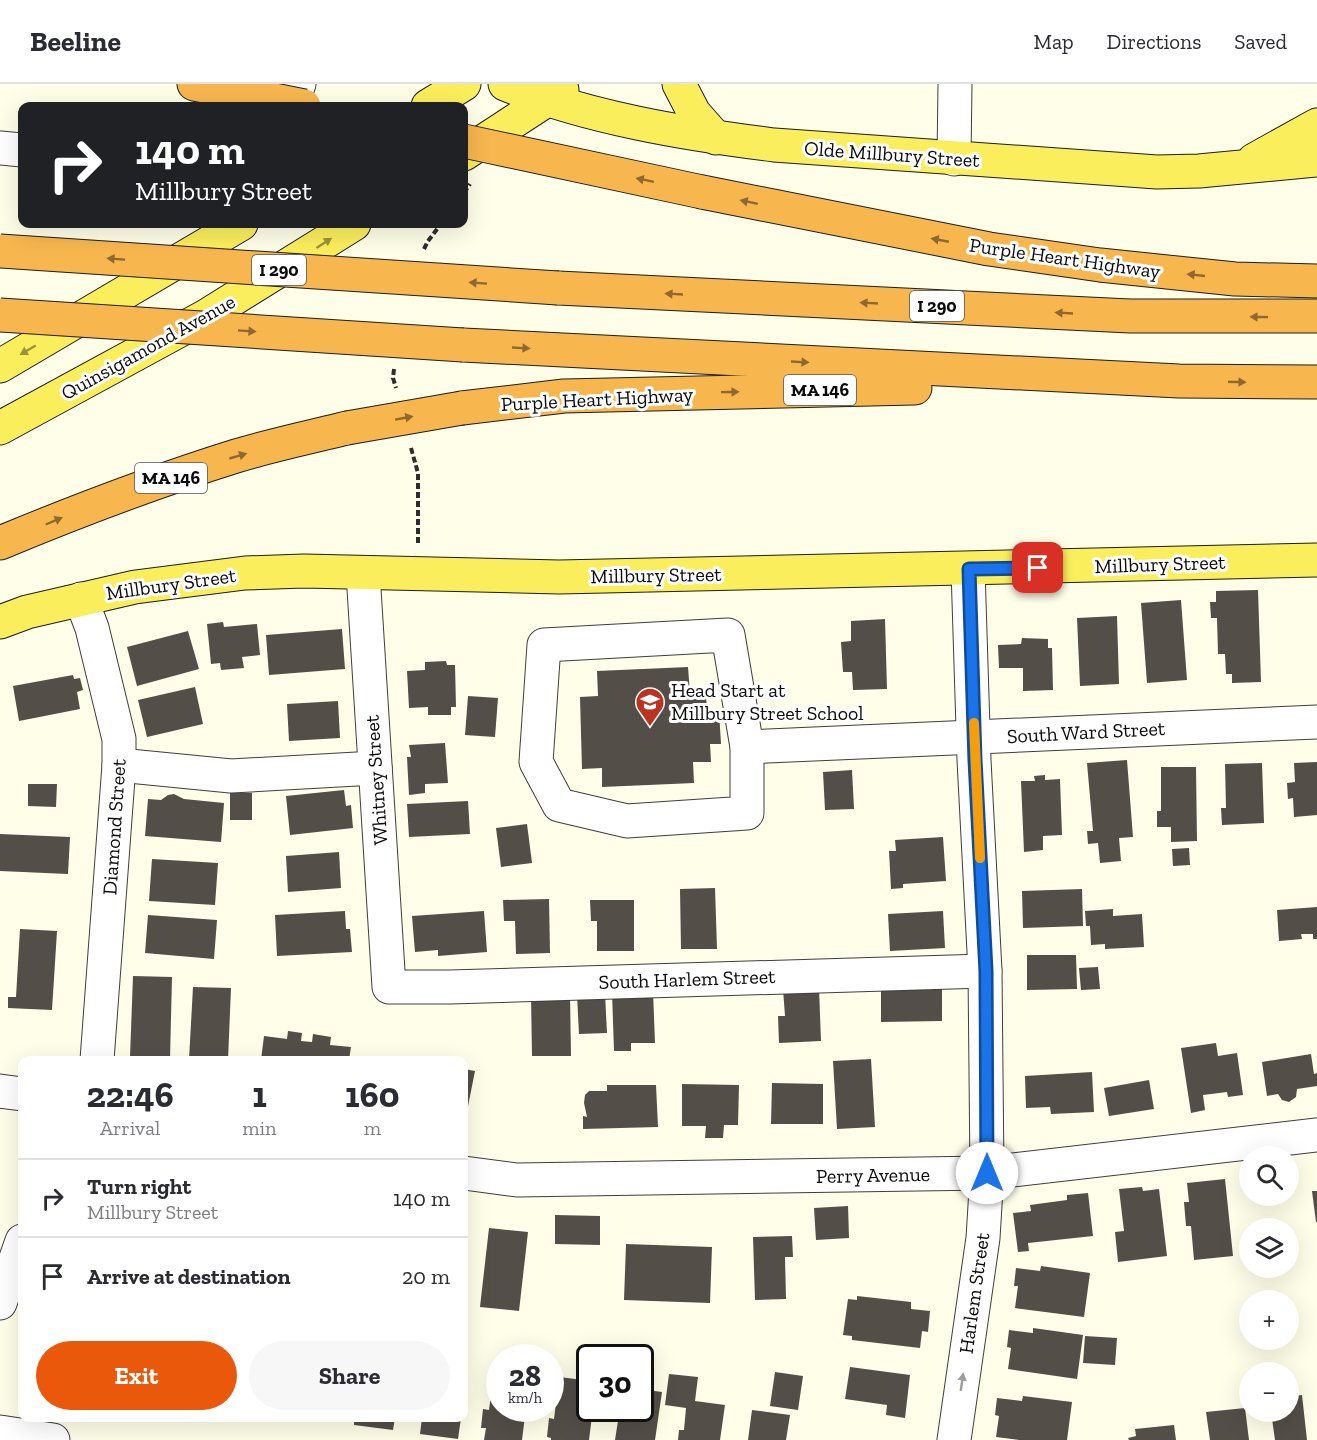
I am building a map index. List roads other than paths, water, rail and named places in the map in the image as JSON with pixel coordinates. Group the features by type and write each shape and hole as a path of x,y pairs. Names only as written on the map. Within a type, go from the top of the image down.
{"highway":[{"path":"207,86 285,102"},
{"name":"Purple Heart Highway","path":"468,142 871,227 1000,251 1100,265 1235,279 1317,281"},
{"name":"I 290","path":"0,251 558,288 1130,316 1317,316"},
{"path":"0,315 463,345 1179,381 1317,382"},
{"name":"Purple Heart Highway","path":"0,543 74,512 238,456 347,428 462,408 564,396 1179,381"}],"main road":[{"path":"435,102 464,84"},
{"name":"Olde Millbury Street","path":"505,84 560,92 651,125 716,138 774,146 1157,172 1199,171 1317,160"},
{"path":"679,84 694,113 716,138"},
{"path":"468,151 560,92"},
{"name":"Olde Millbury Street","path":"1239,166 1270,152 1317,125"},
{"path":"0,366 234,228"},
{"name":"Quinsigamond Avenue","path":"0,428 206,316 348,228"},
{"name":"Millbury Street","path":"0,622 27,612 81,598 135,587 245,573 304,571 559,577 1317,560"}],"street":[{"path":"292,102 299,84"},
{"path":"954,159 955,84"},
{"path":"0,148 18,150"},
{"name":"Harlem Street","path":"954,1440 983,1239 987,1173 986,971 974,737 969,569"},
{"name":"Whitney Street","path":"363,573 389,987"},
{"name":"Diamond Street","path":"81,598 92,628 119,739 98,1056"},
{"path":"728,635 747,747 747,813 627,821 559,805 536,762 544,645 728,635"},
{"name":"South Ward Street","path":"747,747 1317,722"},
{"path":"119,765 231,776 375,768"},
{"name":"South Harlem Street","path":"389,987 986,971"},
{"path":"0,1091 18,1093"},
{"name":"Perry Avenue","path":"468,1174 517,1180 987,1173 1317,1135"},
{"path":"0,1303 18,1252"},
{"path":"0,1432 53,1440"}],"place":[{"name":"Head Start at Millbury Street School","path":"650,728"}]}
